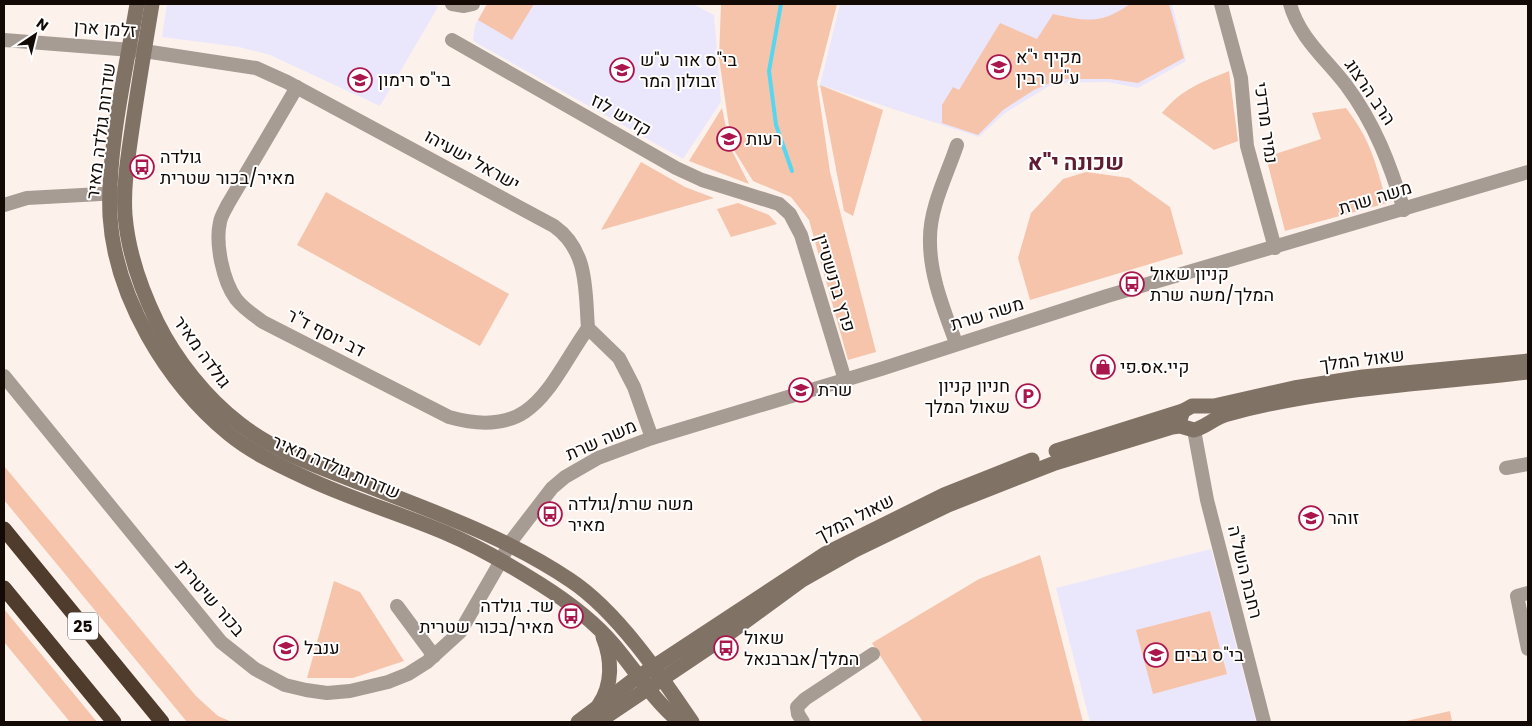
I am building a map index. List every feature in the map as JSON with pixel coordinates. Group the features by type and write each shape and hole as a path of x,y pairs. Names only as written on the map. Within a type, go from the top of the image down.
{"highway":[{"name":"25","path":"4,529 162,722"},
{"name":"25","path":"4,588 114,722"}],"street":[{"name":"שדרות גולדה מאיר","path":"137,4 137,50 114,146 118,193 110,216 122,276 134,309 151,342 166,365 207,415 251,450 306,478 446,533 502,561 571,605 601,631 644,683 680,722"},
{"path":"137,50 152,4"},
{"path":"452,4 464,6 474,4"},
{"name":"נמיר מרדכי","path":"1221,4 1241,78 1247,146 1275,248"},
{"name":"הרב הרצוג","path":"1290,4 1300,29 1346,86 1374,128 1393,174 1404,210"},
{"name":"זלמן ארן","path":"4,40 137,50"},
{"name":"קדיש לוז","path":"452,40 676,168 702,180 779,204"},
{"name":"ישראל ישעיהו","path":"137,50 256,68 297,87 564,234 577,253 582,265 588,304 588,328"},
{"name":"דב יוסף ד\"ר","path":"297,87 228,204 220,222 219,243 232,293 250,313 263,322 448,417 486,424 524,414 537,404 588,328"},
{"path":"956,343 937,287 930,238 934,210 957,146"},
{"name":"משה שרת","path":"502,561 509,544 552,488 565,477 598,458 652,438 845,380 956,343 1528,172"},
{"path":"4,205 27,198 118,193"},
{"name":"גולדה מאיר","path":"118,193 125,215 136,271 148,303 164,335 181,361 232,417 259,437 312,464 509,544"},
{"name":"פרץ ברנשטיין","path":"779,204 790,214 802,235 845,380"},
{"path":"588,328 619,358 634,387 652,438"},
{"name":"שאול המלך","path":"1202,406 1214,406 1294,388 1363,377 1528,361"},
{"name":"שאול המלך","path":"1207,423 1228,414 1345,391 1528,372"},
{"name":"בכור שיטרית","path":"4,376 209,629 239,658 285,685 327,693 350,691 368,688 408,674 434,656 460,632 502,561"},
{"path":"1194,406 1202,406 1210,414 1207,423 1189,429 1180,420 1184,411 1194,406"},
{"name":"שאול המלך","path":"598,722 644,683 825,554 904,513 944,495 1052,453 1184,411"},
{"name":"שאול המלך","path":"657,674 838,558 948,504 1055,463 1172,427 1189,429"},
{"name":"רחבת השל\"ה","path":"1189,429 1264,722"},
{"path":"1506,468 1528,464"},
{"path":"509,544 570,580 600,604 657,674 692,722"},
{"path":"1528,593 1517,596 1528,649"},
{"path":"397,606 434,656"},
{"path":"598,707 608,687 610,674 610,662 601,631"},
{"path":"803,722 798,714 797,707 805,699 873,654"},
{"name":"שאול המלך","path":"578,722 598,707 644,683"}],"shaded area":[{"name":"בי\"ס רימון","path":"167,4 433,4 438,7 380,106 270,55 239,47 162,37"},
{"name":"בי\"ס אור ע\"ש זבולון המר","path":"487,4 693,4 714,15 721,102 683,159 473,41 475,25"},
{"path":"487,4 534,4 512,40 478,20"},
{"path":"721,4 837,4 817,82 830,172 876,352 848,360 809,220 791,197 753,181 732,147 719,58"},
{"name":"מקיף י\"א ע\"ש רבין","path":"840,4 1172,4 1186,61 1138,88 1108,82 1054,83 1005,113 979,137 820,85"},
{"path":"1130,4 1169,4 1184,58 1138,83 1110,79 1059,79 1034,90 1003,110 978,135 942,123 942,105 953,87 959,90 1000,23 1037,39 1053,14 1093,20 1110,15"},
{"path":"1229,71 1238,141 1214,150 1162,113 1185,92"},
{"path":"820,85 883,110 853,216 844,211"},
{"path":"722,108 730,147 749,184 689,161"},
{"path":"1346,108 1362,131 1367,142 1376,164 1387,203 1285,231 1266,157 1321,139 1312,113"},
{"path":"641,162 685,187 714,198 601,230"},
{"path":"1086,172 1129,178 1170,207 1183,254 1030,300 1018,258 1031,213 1063,179"},
{"path":"326,192 509,294 480,346 297,245"},
{"path":"738,203 769,215 777,224 731,237 717,209"},
{"path":"4,466 196,696 218,716 232,722 187,722 4,500"},
{"name":"בי\"ס גבים","path":"1211,549 1256,722 1090,722 1056,588"},
{"path":"1040,555 1083,722 923,722 872,643 979,579"},
{"path":"334,581 360,592 404,661 353,678 307,678"},
{"path":"4,609 97,722 70,722 4,642"},
{"path":"1210,611 1227,674 1153,694 1136,630"},
{"path":"1450,711 1452,722 1402,722"}],"waterway":[{"path":"781,4 769,71 776,125 792,171"}],"place":[{"name":"מקיף י\"א ע\"ש רבין","path":"999,67"},
{"name":"בי\"ס אור ע\"ש זבולון המר","path":"622,70"},
{"name":"בי\"ס רימון","path":"360,80"},
{"name":"רעות","path":"729,139"},
{"name":"גולדה מאיר/בכור שטרית","path":"142,167"},
{"name":"קניון שאול המלך/משה שרת","path":"1132,284"},
{"name":"קיי.אס.פי","path":"1103,367"},
{"name":"שרת","path":"801,390"},
{"name":"חניון קניון שאול המלך","path":"1028,396"},
{"name":"משה שרת/גולדה מאיר","path":"550,514"},
{"name":"זוהר","path":"1311,518"},
{"name":"שד. גולדה מאיר/בכור שטרית","path":"571,616"},
{"name":"ענבל","path":"286,648"},
{"name":"שאול המלך/אברבנאל","path":"726,648"},
{"name":"בי\"ס גבים","path":"1156,655"}],"district":[{"name":"שכונה י\"א","path":"1076,162"}]}
